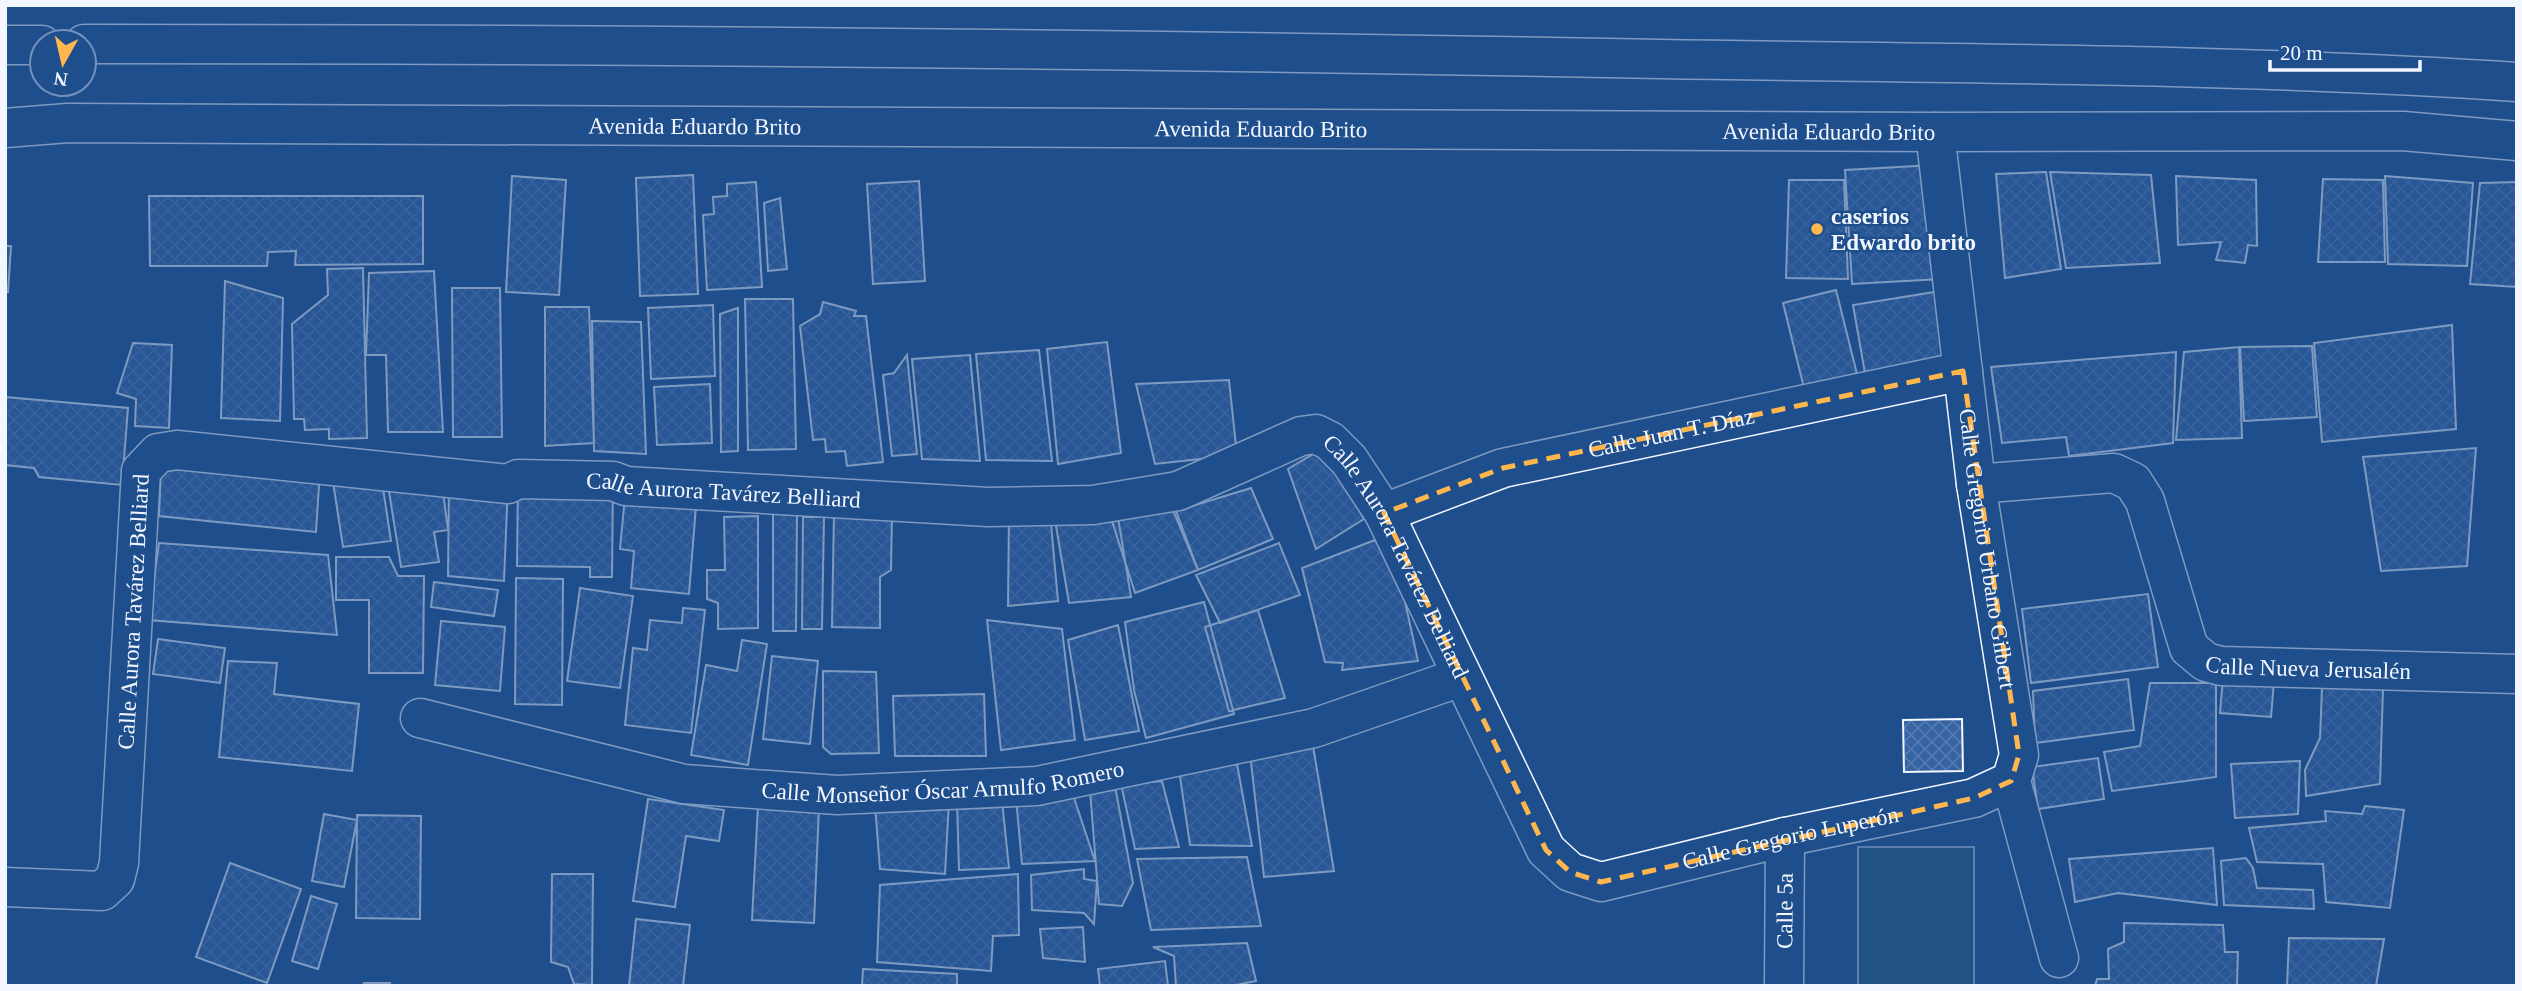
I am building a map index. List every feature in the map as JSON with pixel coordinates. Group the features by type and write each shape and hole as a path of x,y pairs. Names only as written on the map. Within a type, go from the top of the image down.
{"street":[{"path":"5,44 28,44"},
{"path":"98,44 684,44 1522,56 2367,72 2517,82"},
{"name":"Avenida Eduardo Brito","path":"5,128 82,123 1935,132 2403,131 2517,141"},
{"name":"Calle Gregorio Urbano Gilbert","path":"1935,132 1976,484 2019,755 2011,781 2059,958"},
{"name":"Calle Juan T. Díaz","path":"1384,513 1503,468 1963,371"},
{"name":"Calle Aurora Tavárez Belliard","path":"5,887 102,891 116,879 141,471 158,453 177,450 508,484 518,479 613,481 626,486 988,508 1093,505 1178,491 1301,436 1316,434 1330,441 1349,460 1384,513 1546,850 1570,872"},
{"name":"Calle Nueva Jerusalén","path":"1976,484 2114,472 2133,482 2144,501 2189,648 2206,662 2221,666 2517,674"},
{"name":"Calle Monseñor Óscar Arnulfo Romero","path":"420,718 684,784 850,794 1037,786 1314,728 1461,677"},
{"name":"Calle Gregorio Luperón","path":"1570,872 1601,882 1785,837 1974,798 2011,781"},
{"name":"Calle 5a","path":"1784,986 1785,837"}],"highlighted area":[{"path":"1963,371 2019,755 2011,781 1974,798 1601,882 1570,872 1546,850 1384,513 1503,468"}],"shaded area":[{"path":"1858,847 1974,847 1974,986 1858,986"}],"building":[{"path":"1934,165 1941,279 1852,284 1845,170"},
{"path":"2046,172 2061,269 2005,278 1996,174"},
{"path":"2050,172 2151,175 2160,263 2066,268"},
{"path":"693,175 698,294 640,296 636,178"},
{"path":"512,176 566,180 559,295 506,292"},
{"path":"2176,176 2256,180 2257,246 2248,245 2245,263 2216,260 2221,242 2178,245"},
{"path":"2385,176 2473,183 2467,266 2388,264"},
{"path":"2323,179 2383,180 2385,262 2318,262"},
{"name":"caserios Edwardo brito","path":"1789,180 1844,180 1848,279 1786,278"},
{"path":"919,181 925,281 873,284 867,184"},
{"path":"756,182 762,287 707,290 703,215 714,214 713,197 727,196 727,184"},
{"path":"2517,182 2517,287 2470,284 2480,183"},
{"path":"149,196 423,196 423,264 295,265 296,251 268,252 267,266 150,266"},
{"path":"780,198 787,269 768,271 764,203"},
{"path":"5,246 11,246 8,292 5,292"},
{"path":"363,268 367,438 329,439 329,429 305,430 304,419 294,419 292,324 328,295 327,269"},
{"path":"434,271 443,432 388,432 386,355 366,355 369,273"},
{"path":"225,281 283,298 280,421 221,418"},
{"path":"452,288 500,288 502,437 453,437"},
{"path":"1836,290 1857,374 1804,388 1783,303"},
{"path":"1941,291 1954,364 1866,379 1853,305"},
{"path":"745,299 793,299 796,449 748,450"},
{"path":"823,302 856,311 854,316 866,316 883,462 847,466 845,451 826,452 825,439 813,440 800,326 820,314"},
{"path":"713,305 715,376 651,379 648,308"},
{"path":"545,307 589,307 594,443 545,446"},
{"path":"738,308 738,451 721,452 720,314"},
{"path":"592,321 641,322 646,454 594,451"},
{"path":"2452,325 2456,429 2322,442 2314,343"},
{"path":"1107,342 1121,453 1058,464 1047,349"},
{"path":"133,343 172,345 169,428 135,426 136,399 117,393"},
{"path":"2312,346 2317,417 2244,421 2240,347"},
{"path":"2239,347 2242,438 2176,440 2184,352"},
{"path":"1039,350 1052,461 986,460 976,354"},
{"path":"2176,352 2173,443 2069,456 2066,437 2002,443 1991,367"},
{"path":"907,355 917,454 892,456 883,375 894,373"},
{"path":"970,355 980,461 922,459 912,359"},
{"path":"1229,380 1237,455 1155,464 1136,384"},
{"path":"710,384 712,443 657,445 654,387"},
{"path":"5,397 128,408 122,485 39,477 34,468 5,465"},
{"path":"1325,447 1364,519 1316,549 1288,469"},
{"path":"2476,448 2467,566 2381,571 2363,457"},
{"path":"161,467 320,470 316,532 159,516"},
{"path":"381,475 391,541 343,547 333,482"},
{"path":"441,477 448,530 434,532 439,562 401,567 388,485"},
{"path":"518,479 613,481 612,577 590,577 590,567 517,566"},
{"path":"449,481 508,484 504,581 448,576"},
{"path":"626,486 697,493 689,594 631,588 634,551 620,549"},
{"path":"1251,488 1273,539 1198,570 1176,511"},
{"path":"1170,503 1198,570 1135,593 1111,518"},
{"path":"1116,505 1131,597 1069,603 1054,514"},
{"path":"834,511 892,512 891,570 880,577 880,628 832,627"},
{"path":"773,512 797,512 796,631 773,631"},
{"path":"1050,513 1058,601 1008,606 1009,515"},
{"path":"758,516 758,628 718,629 718,603 707,599 707,570 725,570 724,517"},
{"path":"803,517 824,517 822,629 802,629"},
{"path":"1375,540 1397,565 1418,661 1342,670 1343,663 1325,662 1302,568"},
{"path":"159,543 328,555 337,635 148,620"},
{"path":"1279,543 1300,595 1220,623 1196,575"},
{"path":"336,557 389,557 398,576 424,576 423,673 369,673 369,600 336,600"},
{"path":"516,578 563,579 562,705 515,704"},
{"path":"434,582 498,590 494,616 431,607"},
{"path":"580,588 633,596 620,688 567,681"},
{"path":"2148,594 2158,667 2031,683 2022,609"},
{"path":"1204,602 1234,714 1146,738 1134,690 1125,622"},
{"path":"683,608 705,610 691,733 625,725 633,648 647,650 650,620 682,623"},
{"path":"1258,610 1285,698 1229,711 1205,627"},
{"path":"987,620 1062,629 1075,740 1001,750"},
{"path":"441,621 505,627 500,691 435,685"},
{"path":"1118,625 1139,731 1085,740 1068,640"},
{"path":"158,639 225,648 220,683 153,674"},
{"path":"742,640 767,644 748,765 691,755 706,665 737,671"},
{"path":"772,656 818,661 810,744 763,739"},
{"path":"228,661 277,663 274,694 359,704 352,771 219,757"},
{"path":"823,671 876,672 879,753 831,754 823,747"},
{"path":"2223,677 2274,681 2271,717 2220,713"},
{"path":"2128,679 2134,730 2035,743 2033,691"},
{"path":"2150,683 2216,683 2216,777 2112,791 2104,752 2140,746"},
{"path":"2322,687 2383,689 2380,784 2306,796 2305,770 2320,738"},
{"path":"984,694 986,756 895,756 893,696"},
{"path":"1962,719 1963,771 1904,772 1903,720"},
{"path":"1312,740 1334,871 1264,877 1250,753"},
{"path":"2098,758 2104,799 2038,809 2032,767"},
{"path":"2300,761 2298,814 2235,818 2231,764"},
{"path":"1237,764 1252,846 1190,845 1179,770"},
{"path":"1162,781 1179,847 1135,849 1121,784"},
{"path":"1115,786 1133,883 1122,906 1099,904 1090,790"},
{"path":"1073,795 1095,861 1022,864 1016,798"},
{"path":"648,799 724,810 719,841 686,836 675,907 633,901"},
{"path":"957,800 1002,801 1009,868 959,870"},
{"path":"949,801 945,874 880,869 875,805"},
{"path":"758,805 819,808 814,923 752,920"},
{"path":"2365,806 2404,810 2390,908 2326,902 2323,864 2257,862 2249,828 2326,821 2325,811 2362,814"},
{"path":"324,814 357,820 344,887 312,881"},
{"path":"357,815 421,816 420,919 356,918"},
{"path":"2213,848 2217,905 2118,893 2075,902 2069,859"},
{"path":"1247,857 1261,926 1151,930 1137,859"},
{"path":"2246,858 2253,868 2257,888 2313,890 2314,909 2224,905 2221,861"},
{"path":"230,863 301,889 267,983 196,957"},
{"path":"1084,869 1084,879 1097,881 1094,924 1084,913 1032,910 1031,875"},
{"path":"552,874 593,874 592,985 574,984 568,967 551,962"},
{"path":"1018,874 1019,935 993,936 991,971 877,962 880,885"},
{"path":"311,896 337,904 318,969 292,961"},
{"path":"636,919 690,925 683,986 629,986"},
{"path":"2124,923 2223,925 2225,952 2238,952 2237,986 2095,986 2097,979 2109,979 2108,949 2124,942"},
{"path":"1083,927 1085,962 1043,958 1040,929"},
{"path":"2289,938 2384,939 2376,986 2287,986"},
{"path":"1247,943 1256,981 1231,986 1176,986 1174,956 1153,947"},
{"path":"1165,961 1168,986 1100,986 1098,969"},
{"path":"863,969 957,974 957,986 862,986"},
{"path":"364,983 390,983 390,986 362,986"}],"place":[{"name":"caserios Edwardo brito","path":"1817,229"}]}
